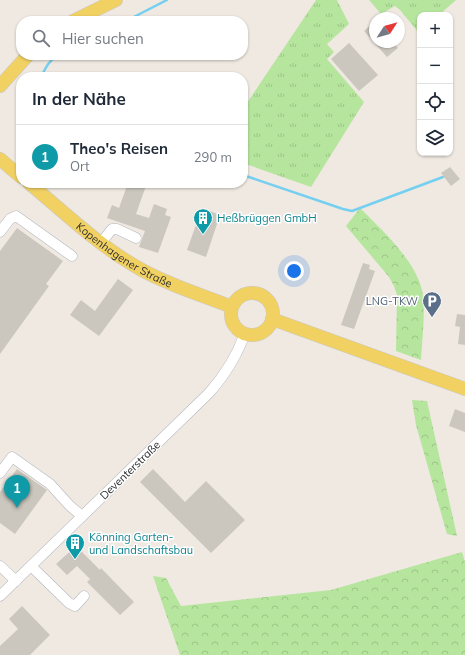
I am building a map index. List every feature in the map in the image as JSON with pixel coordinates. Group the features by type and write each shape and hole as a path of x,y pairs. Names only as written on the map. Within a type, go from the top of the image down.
{"main road":[{"path":"83,16 116,0"},
{"path":"0,86 23,60"},
{"path":"0,159 16,172"},
{"name":"Kopenhagener Straße","path":"35,188 101,243 126,261 155,277 178,287 232,307"},
{"path":"248,293 262,295 271,304 273,314 272,319 267,328 262,332 257,334 245,333 234,325 231,313 232,307 236,300 248,293"},
{"path":"272,319 465,389"}],"street":[{"path":"0,232 10,219 16,216 72,256"},
{"path":"101,243 112,229 117,229 136,238"},
{"name":"Deventerstraße","path":"0,596 214,387 233,360 245,333"},
{"path":"0,473 12,457 50,484 70,506 82,516"},
{"path":"0,566 16,581"},
{"path":"31,566 69,603 75,606 84,596"}],"green space":[{"path":"316,0 337,0 349,24 327,44 334,52 327,59 364,102 311,187 248,165 248,102"},
{"path":"369,0 456,0 442,12 417,12 417,31 405,16 405,12 402,12 395,6 384,12 379,12"},
{"path":"360,208 378,225 405,256 418,279 422,290 424,306 421,360 396,351 397,295 394,286 389,277 346,226"},
{"path":"412,400 427,401 457,536 447,534 416,425"},
{"path":"462,552 465,562 465,655 180,655 153,576 166,578 181,606 331,590"}],"building":[{"path":"369,26 369,37 364,31"},
{"path":"349,43 378,75 359,91 331,59"},
{"path":"379,48 398,48 387,57"},
{"path":"450,167 460,179 451,186 441,173"},
{"path":"126,188 145,188 136,214 149,218 154,204 167,209 165,215 171,217 158,253 139,247 145,231 107,218 112,205 119,208"},
{"name":"Heßbrüggen GmbH","path":"202,208 220,215 206,257 187,250"},
{"path":"17,228 63,261 46,284 49,286 0,354 0,251"},
{"path":"363,263 370,265 369,269 375,271 354,329 341,325"},
{"path":"118,279 133,290 99,336 70,315 81,300 95,311"},
{"path":"457,314 465,315 465,345 458,344 460,327 455,326"},
{"path":"455,409 465,413 465,432 449,426"},
{"path":"17,469 47,490 15,534 0,523 0,492"},
{"path":"153,469 185,502 206,481 245,520 211,553 140,482"},
{"path":"76,546 100,570 101,568 134,602 120,615 87,582 90,579 77,566 67,575 56,564"},
{"path":"22,606 50,635 30,655 0,655 0,646 18,629 9,619"}],"waterway":[{"path":"136,16 167,0"},
{"path":"44,72 52,60"},
{"path":"248,177 352,211 443,177"}],"place":[{"name":"Heßbrüggen GmbH","path":"203,235"},
{"name":"LNG-TKW","path":"432,318"},
{"name":"Theo's Reisen","path":"17,508"},
{"name":"Könning Garten- und Landschaftsbau","path":"75,560"}]}
